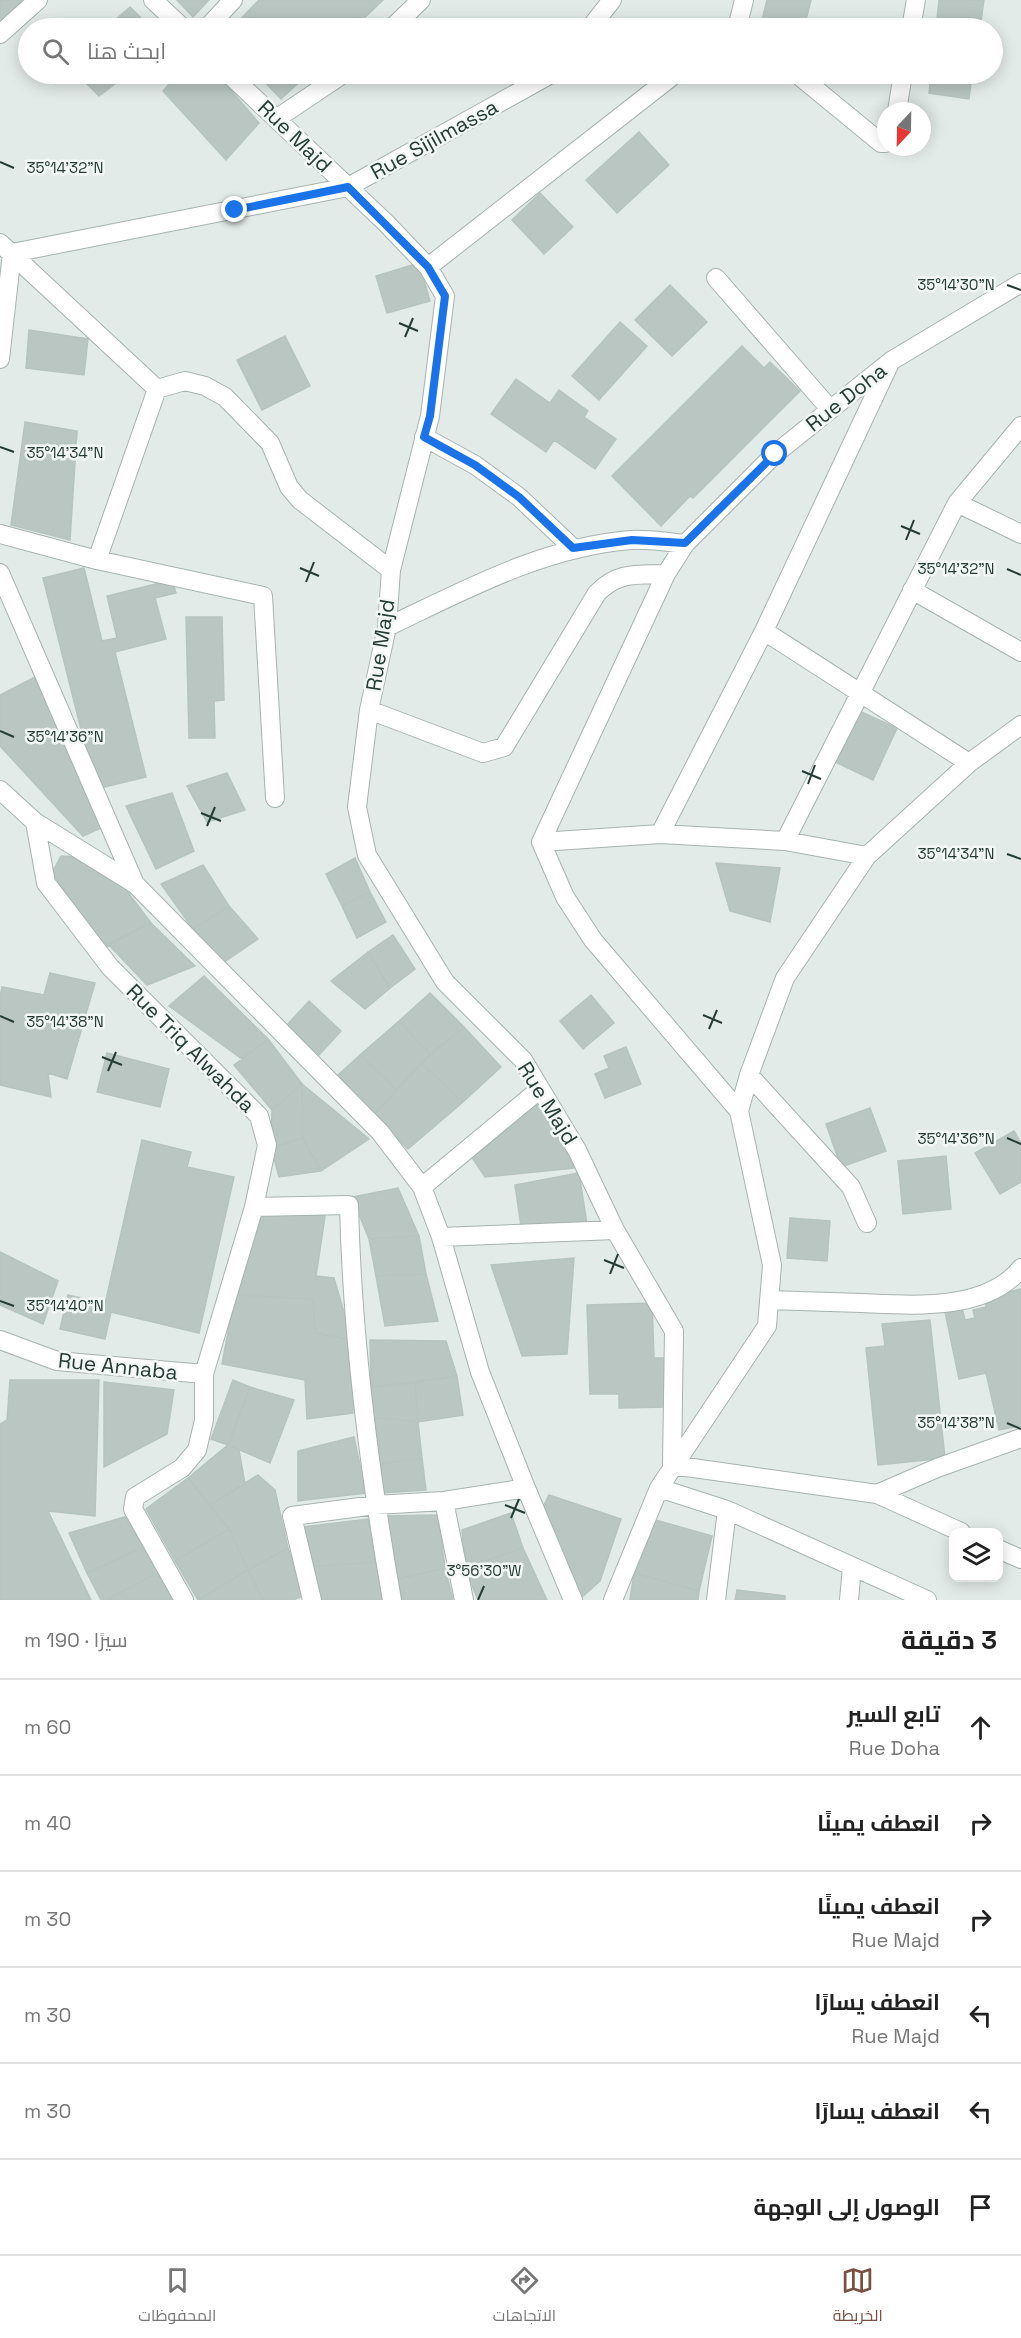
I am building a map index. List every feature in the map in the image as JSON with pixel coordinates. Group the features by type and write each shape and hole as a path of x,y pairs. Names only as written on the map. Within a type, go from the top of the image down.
{"street":[{"path":"0,34 38,0"},
{"path":"153,0 172,18"},
{"path":"216,18 233,0"},
{"path":"402,18 421,0"},
{"path":"598,18 612,0"},
{"path":"740,18 744,0"},
{"path":"913,18 916,0"},
{"name":"Rue Majd","path":"240,84 428,267 445,296 430,416 391,570 387,627 369,710 357,807 367,855 445,982 523,1060 577,1150 615,1230 675,1331 672,1465"},
{"path":"276,118 328,84"},
{"name":"Rue Sijilmassa","path":"6,248 348,187 533,84"},
{"path":"428,267 662,84"},
{"path":"809,84 877,140"},
{"path":"898,102 901,84"},
{"path":"0,359 6,248"},
{"path":"6,248 157,389"},
{"path":"716,278 830,409"},
{"name":"Rue Doha","path":"540,842 666,574 685,543 775,454 891,361 1021,283"},
{"path":"660,834 764,631 891,361"},
{"path":"157,389 186,381 205,387 225,398 270,443 294,494 391,570"},
{"path":"96,560 157,389"},
{"path":"785,841 957,503 1021,426"},
{"path":"424,437 475,465 519,497 573,548"},
{"path":"957,503 1021,534"},
{"path":"0,534 96,560 263,596 275,798"},
{"path":"387,627 498,574 573,548 632,540 685,543"},
{"path":"0,573 135,884"},
{"path":"369,710 483,753 504,747 597,592 621,576 666,574"},
{"path":"912,590 1021,652"},
{"path":"764,631 969,763"},
{"path":"613,1600 658,1488 767,1326 772,1265 739,1111 749,1075 785,978 867,856 969,763 1021,725"},
{"path":"0,790 35,822 135,884 380,1132 422,1188 441,1237 480,1372 573,1600"},
{"name":"Rue Triq Alwahda","path":"35,822 46,883 110,967 259,1116 267,1145 254,1207 204,1374 204,1420 197,1450 182,1468 135,1497 133,1509 184,1600"},
{"path":"739,1111 593,940 565,897 540,842 660,834 785,841 867,856"},
{"path":"749,1075 851,1187 867,1223"},
{"path":"422,1188 540,1089"},
{"path":"254,1207 349,1205 351,1276 375,1505 392,1600"},
{"path":"441,1237 615,1230"},
{"path":"769,1300 924,1305 976,1297 998,1287 1021,1268"},
{"name":"Rue Annaba","path":"0,1340 57,1361 204,1374"},
{"path":"876,1494 937,1468 1021,1438"},
{"path":"672,1465 876,1494 950,1528"},
{"path":"312,1600 292,1516 375,1505 444,1501 526,1488"},
{"path":"658,1488 727,1510 927,1600"},
{"path":"444,1501 464,1600"},
{"path":"716,1600 727,1510"},
{"path":"1003,1551 1021,1559"},
{"path":"849,1600 852,1567"}],"building":[{"path":"0,0 25,0 3,21 0,18"},
{"path":"177,0 209,0 193,17"},
{"path":"259,0 383,0 364,18 242,18"},
{"path":"767,0 811,0 806,18 762,18"},
{"path":"939,0 984,0 981,18 937,18"},
{"path":"130,7 141,18 117,18"},
{"path":"87,84 115,84 99,96"},
{"path":"169,84 226,84 259,123 226,160 163,91"},
{"path":"267,84 297,84 281,99"},
{"path":"930,84 971,84 969,99 929,93"},
{"path":"639,132 669,165 617,213 586,180"},
{"path":"540,193 573,227 544,254 512,220"},
{"path":"419,263 430,301 387,313 376,276"},
{"path":"670,285 707,322 672,356 635,320"},
{"path":"620,322 647,346 599,400 572,376"},
{"path":"29,330 88,339 84,375 26,368"},
{"path":"285,336 310,386 262,410 237,360"},
{"path":"742,346 764,368 770,362 800,391 693,498 690,496 661,526 612,476"},
{"path":"516,379 550,403 559,390 588,411 584,417 616,439 595,469 554,440 546,452 491,414"},
{"path":"25,422 77,431 70,540 11,525"},
{"path":"84,568 102,641 117,638 107,596 172,580 176,593 155,598 166,639 115,652 146,777 96,789 43,578"},
{"path":"186,617 222,617 224,700 214,701 215,738 189,738"},
{"path":"35,677 108,825 83,836 0,746 0,695"},
{"path":"857,710 897,728 873,780 833,761"},
{"path":"227,773 245,810 207,822 187,786"},
{"path":"172,793 194,851 156,869 126,806"},
{"path":"61,856 80,857 124,887 151,923 104,948 52,873"},
{"path":"355,858 370,892 342,906 326,874"},
{"path":"716,863 780,868 770,922 730,911"},
{"path":"203,865 229,906 193,929 161,884"},
{"path":"370,892 386,922 357,938 342,906"},
{"path":"229,906 258,939 224,962 193,929"},
{"path":"151,923 195,966 147,985 108,944"},
{"path":"393,935 415,969 390,988 368,952"},
{"path":"368,952 390,988 365,1009 331,981"},
{"path":"50,973 95,983 67,1079 48,1073 51,1097 0,1085 2,987 44,995"},
{"path":"204,976 268,1039 242,1059 169,1006"},
{"path":"430,993 464,1027 430,1054 399,1021"},
{"path":"591,995 614,1023 583,1049 560,1021"},
{"path":"309,1001 341,1031 319,1055 287,1025"},
{"path":"399,1021 430,1054 397,1090 360,1055"},
{"path":"464,1027 501,1067 463,1102 421,1063"},
{"path":"268,1039 302,1084 272,1110 234,1065"},
{"path":"626,1047 641,1084 605,1098 595,1074 609,1068 604,1056"},
{"path":"107,1053 169,1069 160,1107 97,1092"},
{"path":"360,1055 397,1090 374,1115 338,1075"},
{"path":"421,1063 463,1102 408,1149 374,1115"},
{"path":"302,1084 369,1139 321,1171 303,1138"},
{"path":"302,1084 303,1138 271,1148 272,1110"},
{"path":"543,1100 574,1168 485,1177 469,1153"},
{"path":"870,1108 886,1151 841,1167 826,1124"},
{"path":"1014,1131 1021,1143 1021,1182 1000,1194 975,1153"},
{"path":"303,1138 321,1171 279,1177 271,1148"},
{"path":"142,1140 191,1152 187,1167 234,1177 199,1333 111,1312 105,1339 60,1329 68,1295 105,1304"},
{"path":"946,1156 951,1209 903,1214 898,1161"},
{"path":"579,1173 587,1224 522,1233 515,1185"},
{"path":"398,1188 419,1236 369,1239 352,1197"},
{"path":"326,1210 316,1276 334,1278 352,1340 316,1333 312,1299 235,1295 259,1213"},
{"path":"790,1218 830,1221 827,1261 787,1258"},
{"path":"419,1236 426,1274 376,1276 369,1239"},
{"path":"0,1252 58,1281 43,1324 0,1305"},
{"path":"574,1258 567,1354 522,1356 491,1265"},
{"path":"426,1274 438,1321 385,1326 376,1276"},
{"path":"1021,1289 1021,1426 999,1430 986,1373 959,1379 944,1307 961,1304 965,1320 975,1318 973,1310 986,1307 984,1297"},
{"path":"235,1295 312,1299 316,1333 352,1340 353,1413 307,1419 305,1380 222,1364"},
{"path":"652,1303 654,1358 665,1358 666,1407 619,1408 619,1394 590,1394 587,1305"},
{"path":"930,1320 945,1458 878,1465 866,1348 885,1346 882,1324"},
{"path":"370,1340 446,1341 457,1376 371,1387"},
{"path":"457,1376 463,1415 418,1422 415,1383"},
{"path":"10,1380 99,1380 95,1516 48,1511 91,1600 0,1600 0,1424 7,1420"},
{"path":"233,1380 250,1387 228,1445 211,1439"},
{"path":"104,1382 174,1390 167,1434 104,1467"},
{"path":"415,1383 418,1422 374,1417 371,1387"},
{"path":"250,1387 294,1400 270,1463 228,1445"},
{"path":"374,1417 418,1422 422,1458 379,1464"},
{"path":"354,1437 366,1493 298,1501 298,1451"},
{"path":"228,1445 239,1450 245,1484 210,1505 188,1478"},
{"path":"422,1458 426,1490 382,1493 379,1464"},
{"path":"258,1475 275,1490 288,1548 248,1570 229,1529 210,1505"},
{"path":"188,1478 229,1529 175,1561 146,1509"},
{"path":"549,1495 621,1519 600,1581 582,1597 542,1509"},
{"path":"511,1513 523,1548 465,1568 462,1530"},
{"path":"438,1515 445,1568 398,1579 386,1516"},
{"path":"125,1517 144,1547 87,1573 69,1533"},
{"path":"368,1519 375,1562 312,1567 303,1527"},
{"path":"652,1519 712,1536 699,1591 634,1573"},
{"path":"229,1529 248,1570 198,1600 175,1561"},
{"path":"144,1547 159,1572 107,1600 101,1600 87,1573"},
{"path":"288,1548 305,1595 293,1600 263,1600 248,1570"},
{"path":"523,1548 547,1600 478,1600 465,1568"},
{"path":"375,1562 384,1600 319,1600 312,1567"},
{"path":"445,1568 453,1600 402,1600 398,1579"},
{"path":"248,1570 263,1600 199,1600"},
{"path":"159,1572 173,1600 107,1600"},
{"path":"634,1573 699,1591 698,1600 630,1600"},
{"path":"737,1590 785,1596 785,1600 735,1600"}],"route":[{"path":"235,210 348,187 386,223 428,267 445,296 430,416 424,437 475,465 519,497 573,548 632,540 685,543 775,454"}]}
